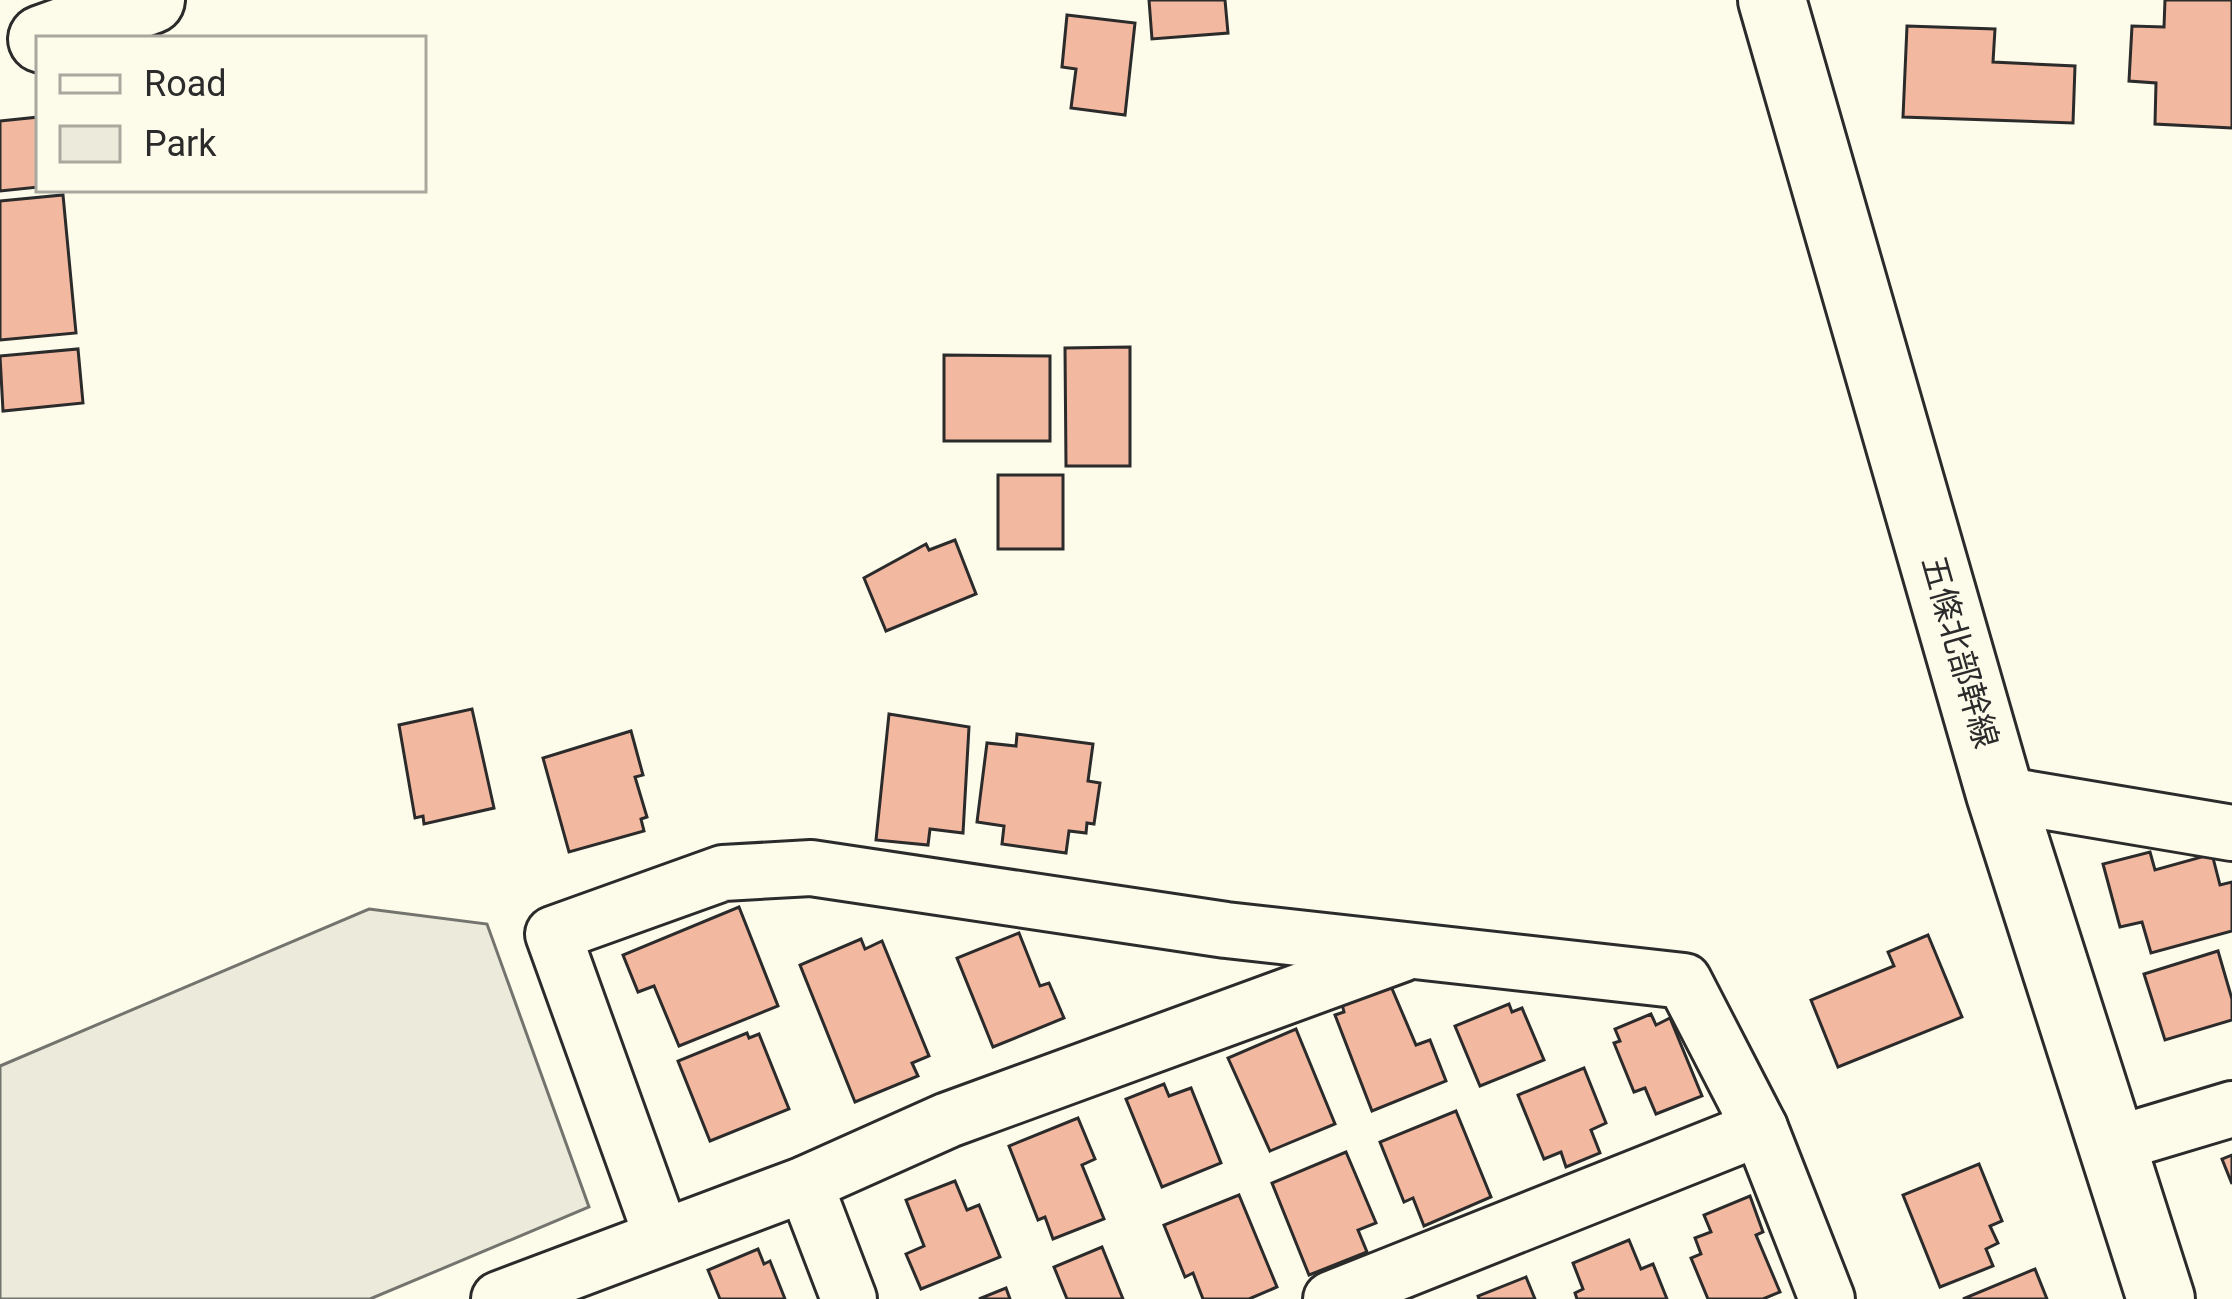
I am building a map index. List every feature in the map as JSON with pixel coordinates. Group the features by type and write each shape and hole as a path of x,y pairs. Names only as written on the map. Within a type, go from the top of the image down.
{"main road":[{"path":"49,36 151,0"},
{"name":"五條北部幹線","path":"1772,0 2000,794 2161,1299"},
{"path":"0,52 36,40"}],"street":[{"path":"2000,794 2232,833"},
{"path":"662,1238 553,934 723,873 811,868 1226,930 1684,981 1760,1128 1827,1299"},
{"path":"499,1299 805,1184 948,1120 1415,949"},
{"path":"2112,1145 2232,1109"},
{"path":"1331,1299 1760,1128"},
{"path":"805,1184 849,1299"}],"green space":[{"path":"369,909 487,924 589,1207 370,1299 0,1299 0,1066"}],"building":[{"path":"1149,0 1225,0 1228,33 1152,39"},
{"path":"2165,0 2232,0 2232,128 2155,124 2156,83 2129,81 2132,26 2164,27"},
{"path":"1067,15 1135,23 1125,115 1071,108 1076,69 1062,67"},
{"path":"1907,26 1995,29 1993,62 2075,66 2073,123 1903,117"},
{"path":"36,117 36,187 0,191 0,121"},
{"path":"63,195 76,333 0,340 0,201"},
{"path":"1130,347 1130,466 1066,466 1065,348"},
{"path":"78,349 83,403 3,411 0,356"},
{"path":"944,355 1050,356 1050,441 944,441"},
{"path":"998,475 1063,475 1063,549 998,549"},
{"path":"955,540 976,594 886,631 864,578 926,544 929,550"},
{"path":"472,709 494,808 424,824 423,816 415,818 399,725"},
{"path":"889,714 969,727 963,833 930,829 928,845 876,840"},
{"path":"631,731 643,775 635,777 647,817 641,819 644,831 569,852 543,758"},
{"path":"1017,734 1093,744 1088,781 1100,783 1094,824 1087,823 1086,833 1069,831 1066,853 1002,844 1004,826 977,822 987,743 1016,746"},
{"path":"2150,852 2155,870 2212,854 2220,885 2232,882 2232,931 2151,953 2142,922 2120,927 2103,864"},
{"path":"739,907 778,1006 679,1046 654,986 638,992 623,955"},
{"path":"1019,933 1040,986 1049,983 1064,1018 993,1047 957,958"},
{"path":"1928,935 1962,1017 1838,1067 1811,1000 1894,966 1888,952"},
{"path":"861,939 865,949 882,941 929,1056 912,1063 918,1076 855,1102 800,965"},
{"path":"2218,951 2232,999 2232,1020 2165,1040 2144,974"},
{"path":"1390,984 1416,1045 1430,1040 1446,1081 1372,1111 1335,1015 1344,1012 1342,1004"},
{"path":"1509,1004 1512,1012 1522,1008 1544,1060 1480,1086 1455,1026"},
{"path":"1651,1014 1656,1025 1670,1018 1702,1096 1656,1114 1645,1088 1634,1092 1614,1043 1620,1041 1615,1029"},
{"path":"1296,1029 1335,1124 1270,1151 1228,1058"},
{"path":"747,1033 749,1038 759,1034 789,1109 710,1141 678,1061"},
{"path":"1584,1068 1606,1123 1591,1130 1600,1153 1566,1167 1561,1152 1544,1159 1518,1095"},
{"path":"1164,1084 1169,1096 1191,1088 1221,1163 1162,1187 1126,1099"},
{"path":"1456,1111 1491,1197 1424,1226 1413,1198 1404,1202 1380,1142"},
{"path":"1078,1118 1095,1159 1082,1165 1104,1219 1053,1239 1045,1217 1038,1220 1009,1146"},
{"path":"1346,1152 1376,1223 1358,1230 1367,1252 1309,1275 1272,1183"},
{"path":"2232,1155 2232,1184 2222,1159"},
{"path":"1979,1164 2002,1221 1990,1226 1998,1243 1986,1249 1993,1266 1940,1287 1903,1195"},
{"path":"955,1181 967,1210 979,1205 1000,1257 921,1289 906,1254 924,1246 906,1200"},
{"path":"1239,1195 1277,1287 1249,1299 1203,1299 1193,1273 1185,1277 1164,1225"},
{"path":"1750,1196 1763,1232 1756,1235 1780,1292 1763,1299 1708,1299 1691,1258 1701,1254 1695,1238 1711,1232 1704,1215"},
{"path":"1629,1240 1641,1269 1653,1264 1667,1299 1577,1299 1575,1293 1583,1289 1573,1263"},
{"path":"1102,1247 1123,1299 1067,1299 1054,1267"},
{"path":"758,1249 764,1264 770,1261 785,1299 720,1299 708,1270"},
{"path":"2035,1269 2047,1299 1963,1299"},
{"path":"1526,1277 1535,1299 1479,1299 1478,1296"},
{"path":"1006,1288 1010,1299 979,1299"}]}
